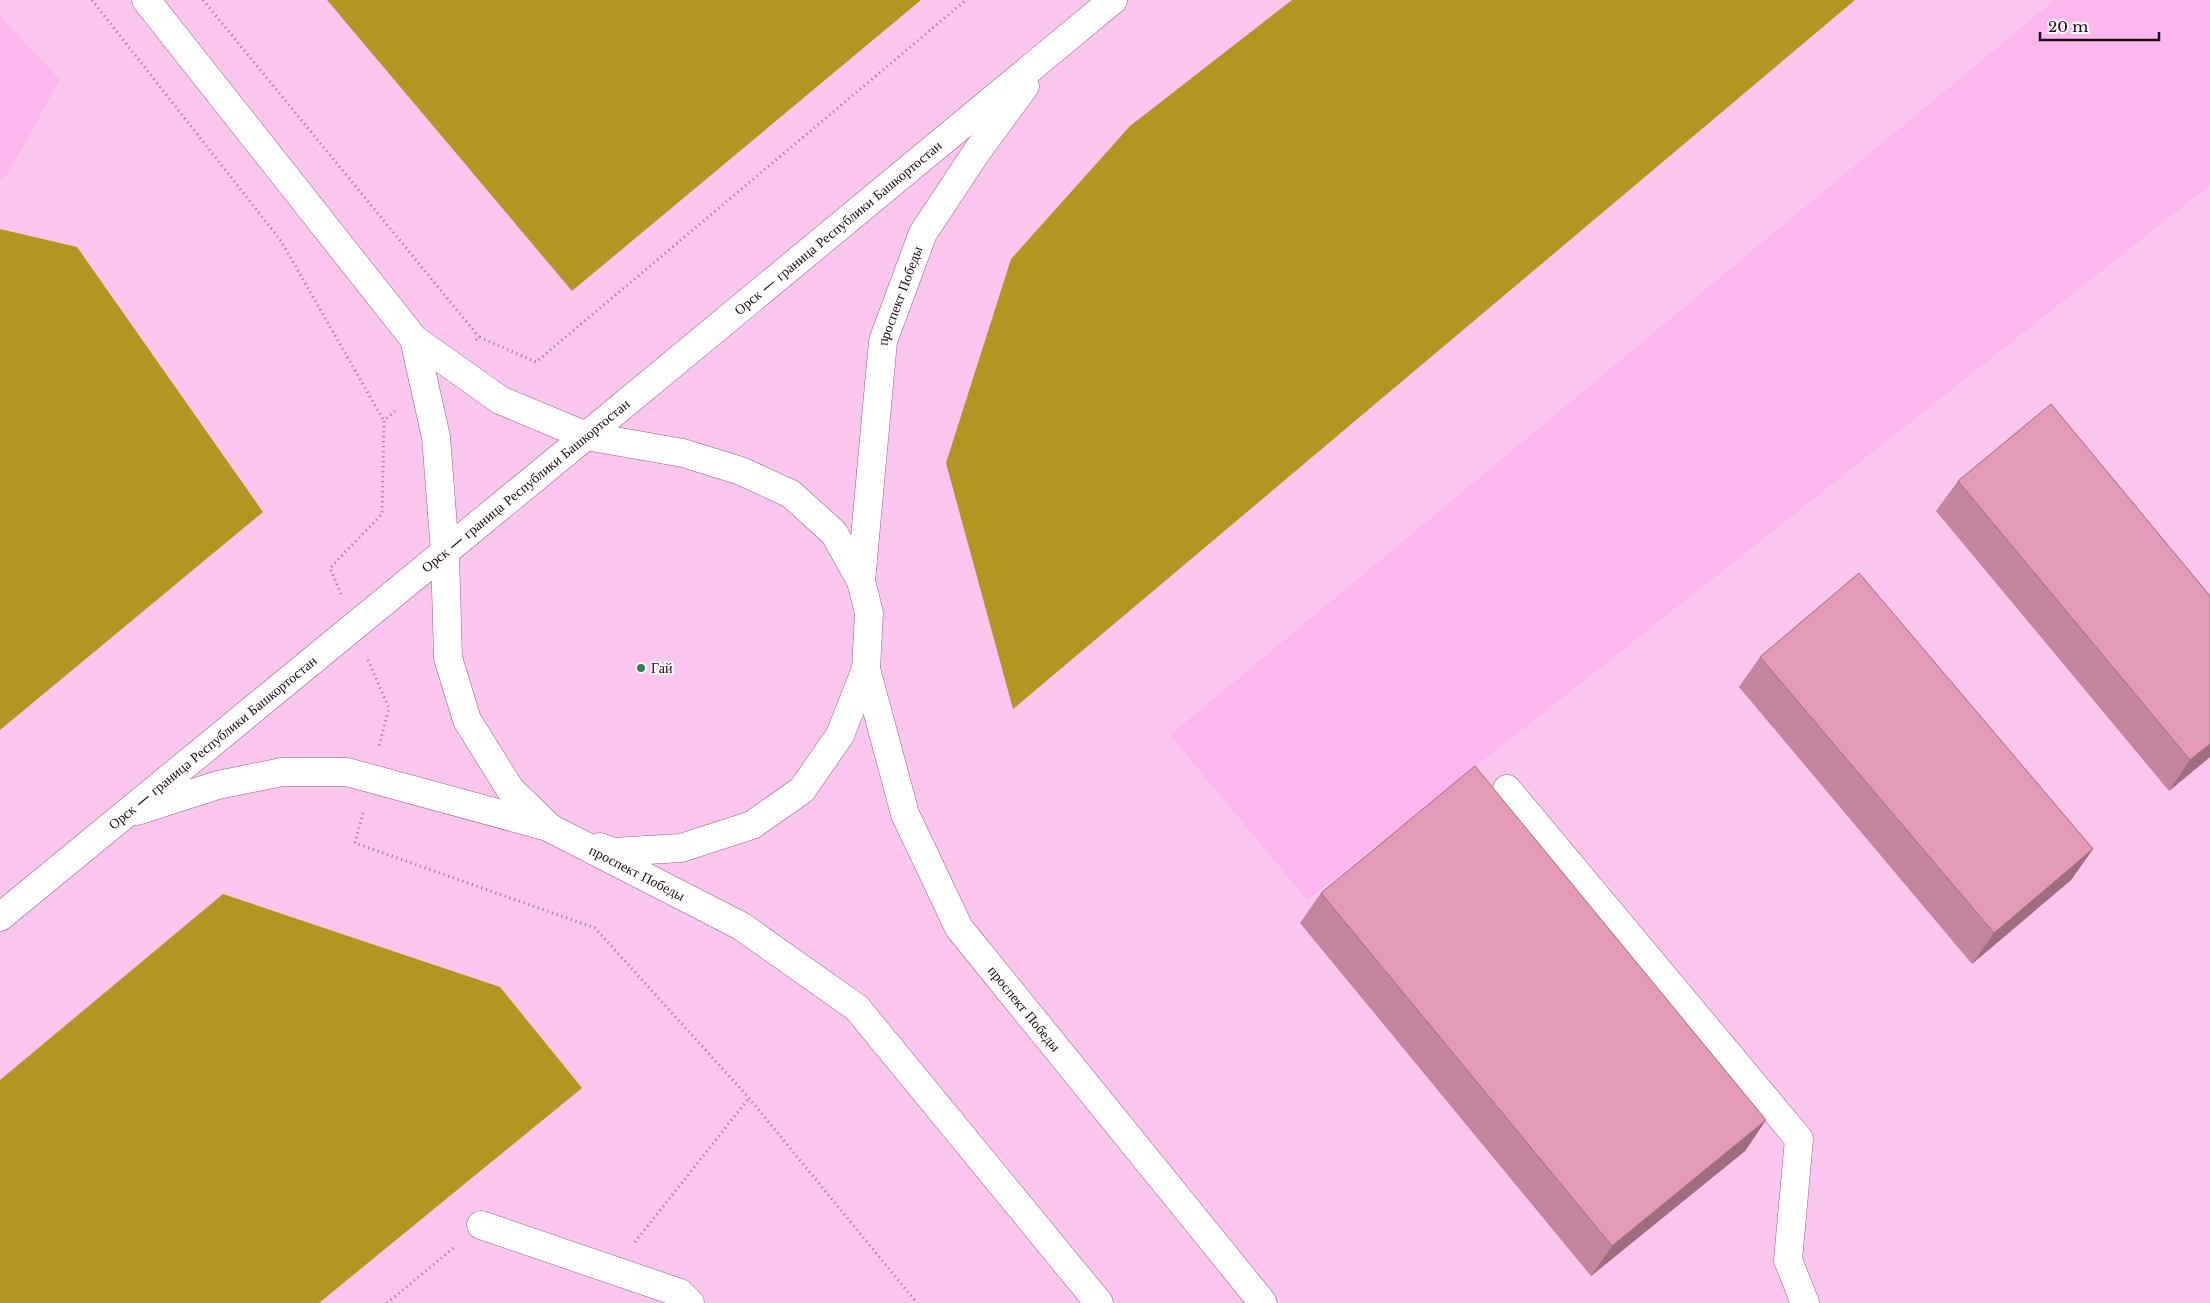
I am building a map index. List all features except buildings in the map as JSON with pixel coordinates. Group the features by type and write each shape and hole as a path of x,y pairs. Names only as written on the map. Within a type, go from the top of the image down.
{"main road":[{"path":"123,815 218,785 282,772 347,772 548,827 613,852 681,848 752,825 802,790 840,735 866,669 868,613 861,581 834,533 791,494 741,471 684,453 586,436 500,400 414,339 146,0"},
{"path":"1050,53 1113,0"},
{"name":"Орск — граница Республики Башкортостан","path":"0,917 1050,53"},
{"name":"проспект Победы","path":"861,581 883,341 923,234 978,150 1050,53"},
{"path":"414,339 436,437 445,552 448,658 467,720 510,789 548,827"},
{"name":"проспект Победы","path":"866,669 905,814 959,928 1263,1303"},
{"path":"1507,789 1799,1139 1788,1260 1805,1303"},
{"name":"проспект Победы","path":"548,827 741,926 857,1008 1099,1303"},
{"path":"482,1225 680,1293 690,1303"}],"path":[{"path":"92,0 281,241 384,421 382,514 330,568 388,708 356,842 595,928 749,1098 917,1303"},
{"path":"203,0 479,337 536,362 966,0"},
{"path":"449,364 479,337"},
{"path":"384,421 424,385"},
{"path":"613,1270 749,1098"},
{"path":"387,1303 482,1225"}],"shaded area":[{"path":"327,0 921,0 572,291"},
{"path":"1292,0 1855,0 1013,709 946,463 1011,259 1130,126"},
{"path":"2054,0 2210,0 2210,185 1307,900 1170,735"},
{"path":"0,16 60,80 9,172 0,180"},
{"path":"0,229 77,247 263,512 0,730"},
{"path":"223,894 500,987 582,1088 319,1303 0,1303 0,1080"}],"place":[{"name":"Гай","path":"641,668"}]}
